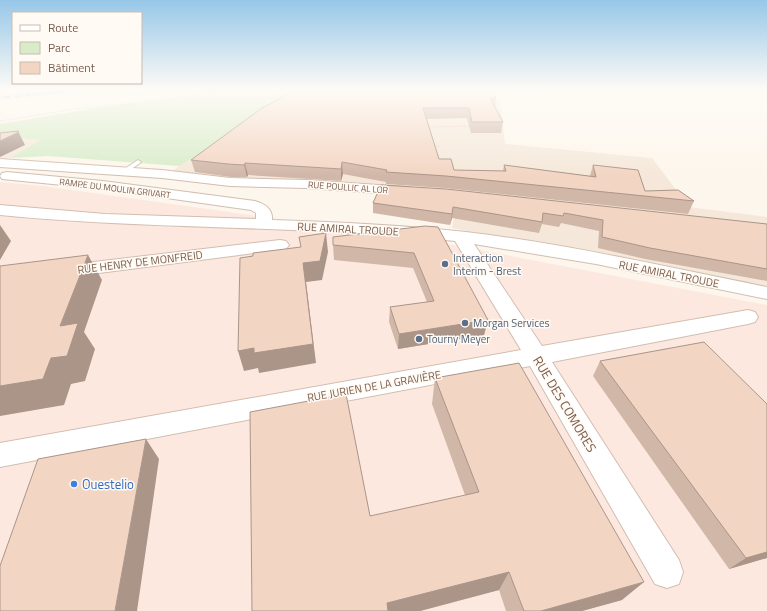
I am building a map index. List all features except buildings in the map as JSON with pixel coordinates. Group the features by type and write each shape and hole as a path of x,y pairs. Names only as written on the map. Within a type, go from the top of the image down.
{"street":[{"name":"RUE POULLIC AL LOR","path":"3,163 125,171 230,182 306,184 422,193"},
{"name":"RAMPE DU MOULIN GRIVART","path":"0,175 103,186 255,206 261,209 265,218 263,225"},
{"path":"229,224 234,211 233,206 230,203"},
{"name":"RUE AMIRAL TROUDE","path":"0,210 44,215 358,229 461,237 533,247 767,293"},
{"name":"RUE AMIRAL TROUDE","path":"0,217 44,215"},
{"name":"RUE DES COMORES","path":"461,237 536,356 667,572"},
{"name":"RUE HENRY DE MONFREID","path":"54,272 280,245"},
{"name":"RUE JURIEN DE LA GRAVIÈRE","path":"0,455 748,317"}],"lane":[{"path":"125,171 138,162"}],"path":[{"path":"0,121 16,119"},
{"path":"427,126 473,126"},
{"path":"432,146 440,146"}],"shaded area":[{"path":"259,119 502,119 505,144 652,158 689,207 767,217 767,286 452,228 457,196 241,180 172,172 179,166"},
{"path":"0,137 42,140 10,158 0,159"},
{"path":"0,182 43,186 422,239 767,305 767,611 0,611"}],"green space":[{"path":"33,119 259,119 179,166 48,156 10,158 41,140 0,137 0,124"}],"place":[{"name":"Interaction Interim - Brest","path":"445,264"},
{"name":"Morgan Services","path":"465,323"},
{"name":"Tourny Meyer","path":"419,339"},
{"name":"Ouestelio","path":"74,484"}]}
